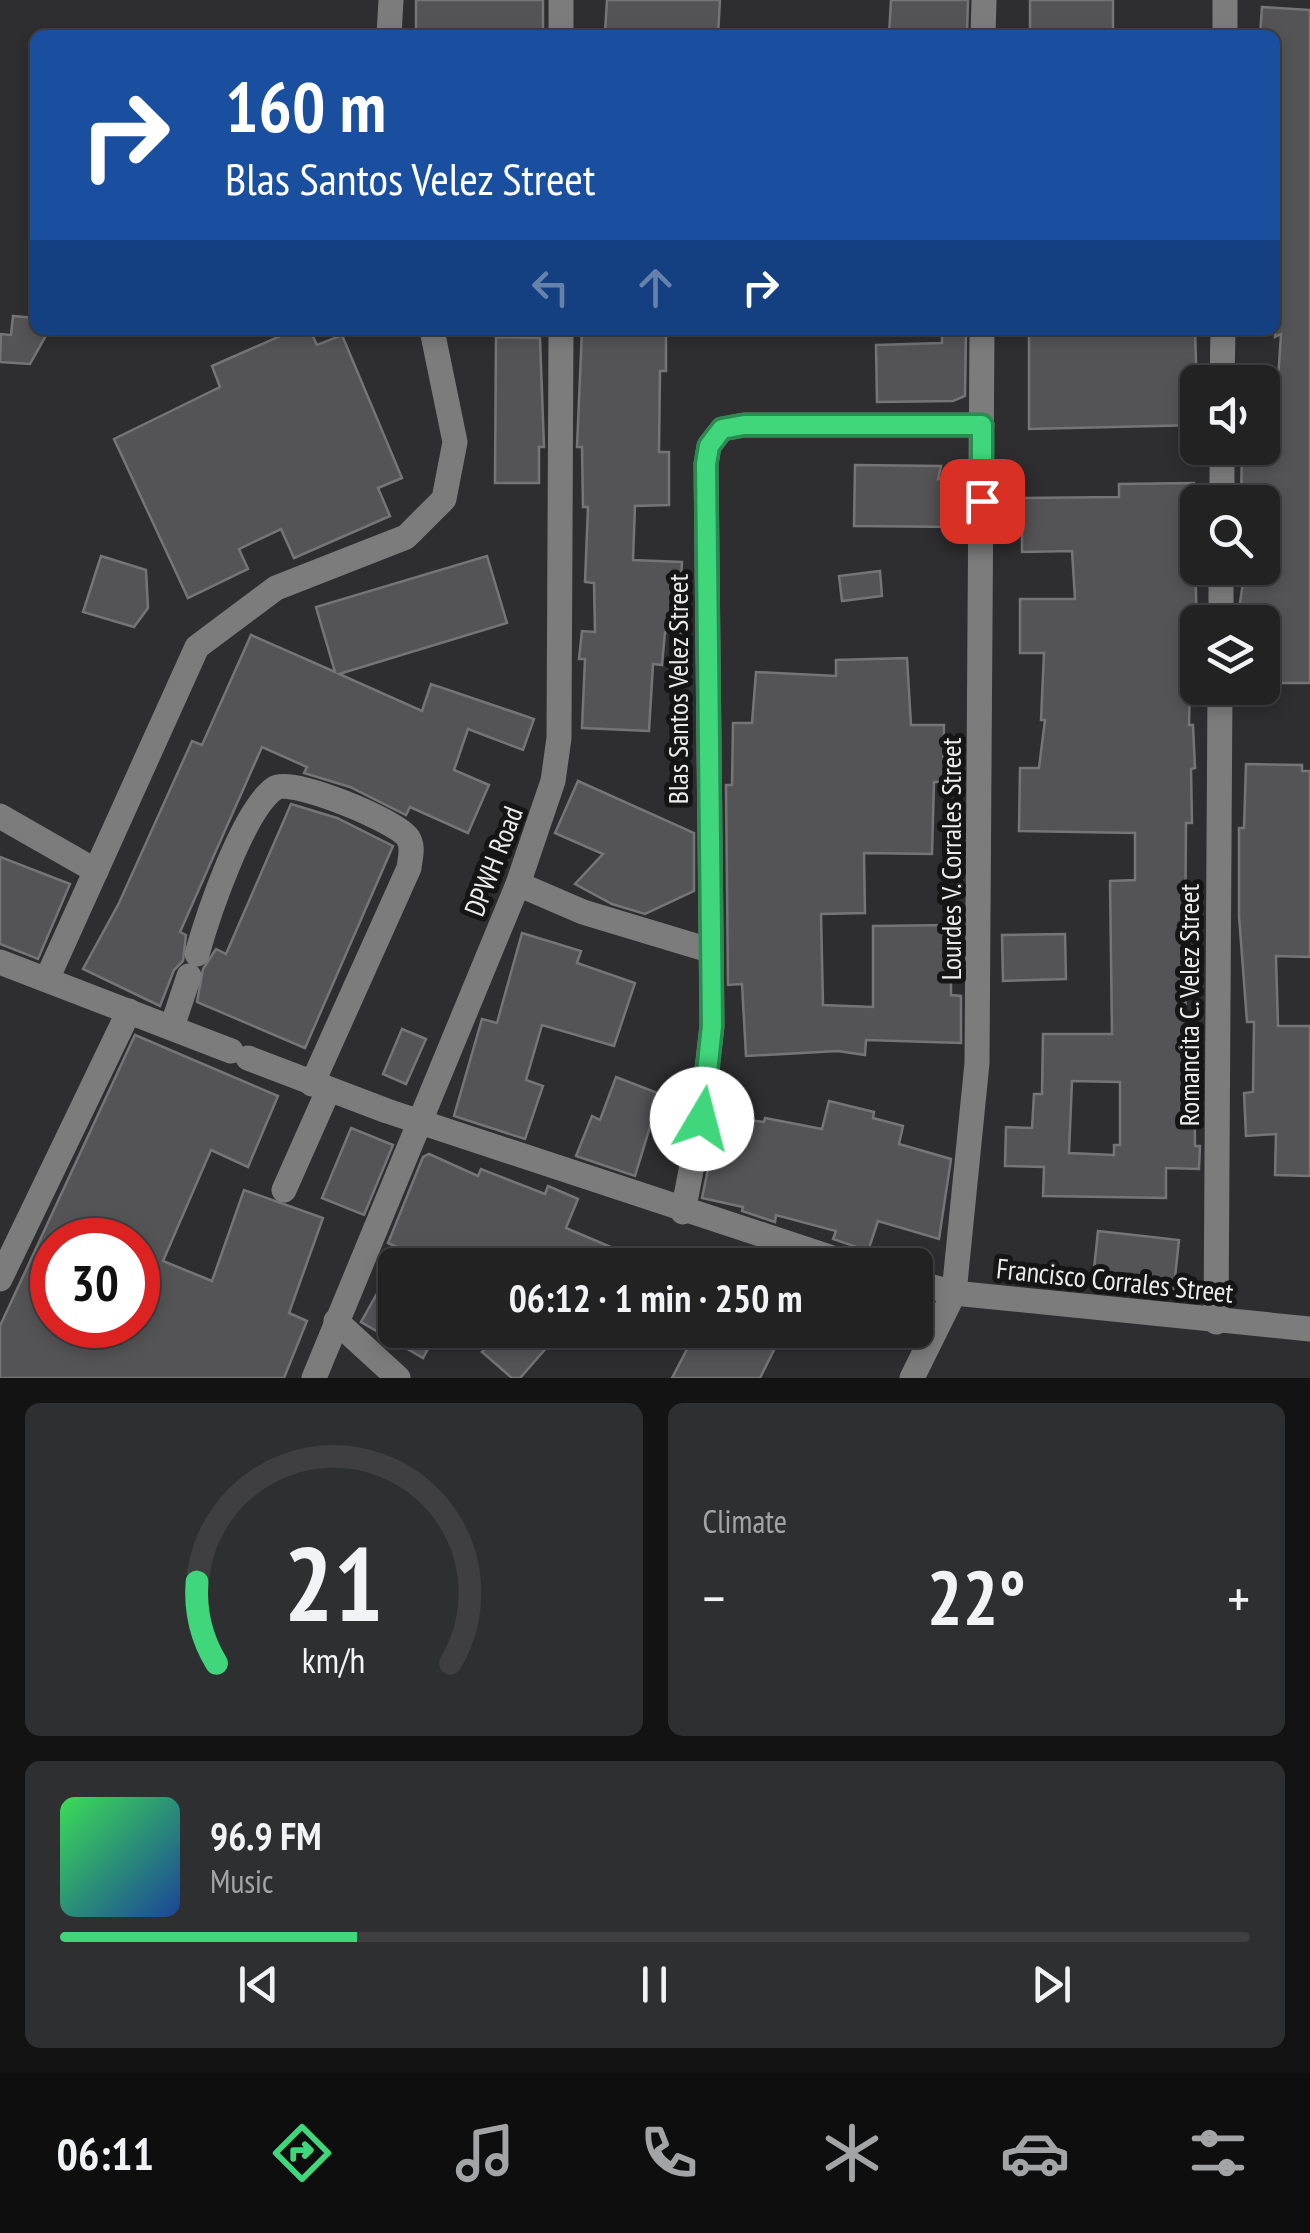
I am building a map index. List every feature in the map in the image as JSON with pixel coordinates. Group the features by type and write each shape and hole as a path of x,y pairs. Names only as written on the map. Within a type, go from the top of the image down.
{"street":[{"path":"389,30 391,0"},
{"path":"561,30 562,0"},
{"path":"983,30 984,0"},
{"path":"1224,30 1225,0"},
{"path":"47,979 197,647 276,588 406,537 444,499 456,442 433,335"},
{"name":"DPWH Road","path":"314,1378 518,884 553,781 560,738 560,335"},
{"name":"Lourdes V. Corrales Street","path":"912,1378 954,1294 979,1012 982,335"},
{"path":"1222,365 1223,335"},
{"name":"Blas Santos Velez Street","path":"683,1212 708,1069 709,446 722,429 744,425 982,425"},
{"name":"Romancita C. Velez Street","path":"1216,1322 1220,705"},
{"path":"172,1027 210,910 234,855 263,800 278,785 288,783 322,795 403,831 412,848 409,868 320,1088 284,1190"},
{"path":"0,816 96,870"},
{"path":"518,884 630,928 709,950"},
{"path":"0,962 320,1088 799,1248"},
{"path":"0,1279 130,1011"},
{"name":"Francisco Corrales Street","path":"933,1288 954,1294 1310,1329"},
{"path":"336,1320 398,1378"}],"building":[{"path":"416,0 543,0 543,30 416,30"},
{"path":"607,0 720,0 718,30 605,30"},
{"path":"891,0 968,0 967,30 889,30"},
{"path":"1030,0 1113,0 1113,30 1030,30"},
{"path":"1262,7 1310,10 1310,683 1280,683 1280,605 1240,605 1243,585 1280,585 1280,485 1241,485 1242,465 1280,465 1280,30 1260,30"},
{"path":"13,316 30,318 30,335 46,335 30,364 0,362 1,334 11,335"},
{"path":"283,335 312,335 317,345 342,335 402,478 378,488 390,516 294,558 281,529 239,549 248,569 188,598 114,439 220,387 212,366"},
{"path":"582,335 666,335 666,371 660,371 659,452 669,452 669,505 635,506 633,560 682,562 680,600 688,601 687,633 665,632 662,665 653,664 649,731 582,728 582,631 595,632 594,583 585,582 588,507 583,507 582,447 577,447"},
{"path":"942,335 966,335 965,396 953,401 877,402 876,345 942,343"},
{"path":"1029,335 1195,335 1196,365 1180,365 1180,425 1029,429"},
{"path":"496,337 540,338 544,447 539,447 539,483 495,483"},
{"path":"855,465 941,466 938,479 962,472 960,527 854,526"},
{"path":"1194,483 1180,485 1180,585 1196,585 1196,605 1180,605 1180,705 1190,705 1195,768 1191,769 1192,823 1186,823 1185,951 1186,1037 1194,1037 1195,1146 1200,1146 1199,1169 1166,1168 1166,1198 1043,1196 1044,1167 1005,1166 1006,1127 1032,1128 1034,1094 1042,1094 1043,1034 1112,1034 1110,881 1135,880 1135,833 1019,831 1020,768 1039,768 1045,720 1041,720 1044,653 1020,653 1020,599 1075,599 1072,551 1022,552 1022,498 1119,497 1119,484","holes":["1072,1081 1120,1082 1120,1145 1114,1145 1114,1155 1069,1153"]},
{"path":"101,556 146,570 148,608 134,627 83,612"},
{"path":"487,556 507,623 339,674 422,711 431,684 534,719 523,750 468,729 454,770 489,785 468,833 410,807 406,815 350,787 304,773 307,767 262,747 180,932 186,935 183,961 174,970 160,1006 83,969 119,903 192,741 202,745 251,635 335,672 316,607"},
{"path":"880,571 882,596 842,601 839,576"},
{"path":"907,658 911,725 944,725 943,782 934,782 932,854 864,853 865,913 821,914 823,1005 873,1007 873,926 951,925 951,995 961,996 961,1043 866,1040 865,1055 838,1051 746,1056 742,984 728,985 726,785 732,785 733,723 752,723 756,672 836,676 836,660"},
{"path":"1246,764 1302,765 1302,771 1310,771 1310,957 1276,956 1278,1026 1310,1026 1310,1176 1275,1175 1276,1134 1246,1136 1244,1093 1253,1092 1254,1022 1247,1022 1239,916 1239,828 1244,828"},
{"path":"578,781 694,833 694,891 645,914 612,904 575,884 603,854 555,833"},
{"path":"291,804 337,818 393,846 305,1048 197,1002 203,969 216,949 226,954"},
{"path":"0,857 70,884 38,959 0,944"},
{"path":"522,933 581,951 577,963 635,983 614,1046 542,1025 526,1080 543,1086 525,1139 454,1116 482,1019 497,1023"},
{"path":"1065,934 1066,979 1003,981 1002,935"},
{"path":"402,1029 426,1039 406,1084 383,1074"},
{"path":"135,1035 278,1096 248,1167 211,1150 163,1261 212,1281 244,1190 323,1218 289,1313 307,1321 284,1378 0,1378 0,1326 30,1261 30,1348 160,1348 160,1218 50,1218"},
{"path":"616,1077 660,1094 635,1176 576,1156 592,1116 600,1120"},
{"path":"829,1101 874,1112 873,1118 903,1126 899,1144 951,1159 939,1239 878,1221 869,1248 859,1248 833,1239 836,1231 776,1215 775,1222 742,1211 743,1207 702,1198 719,1116 764,1122 765,1118 822,1129"},
{"path":"351,1128 393,1145 364,1215 322,1198"},
{"path":"429,1154 478,1176 481,1169 545,1194 548,1186 578,1199 566,1228 613,1248 400,1248 388,1243 423,1157"},
{"path":"1098,1231 1179,1240 1173,1296 1092,1288"},
{"path":"378,1292 378,1332 361,1322"},
{"path":"406,1348 428,1348 423,1358"},
{"path":"486,1348 546,1348 520,1378 512,1378 482,1352"},
{"path":"688,1348 775,1348 760,1378 672,1378"}],"route":[{"path":"702,1119 712,1026 706,464 709,446 722,429 744,425 982,425 982,501"}]}
